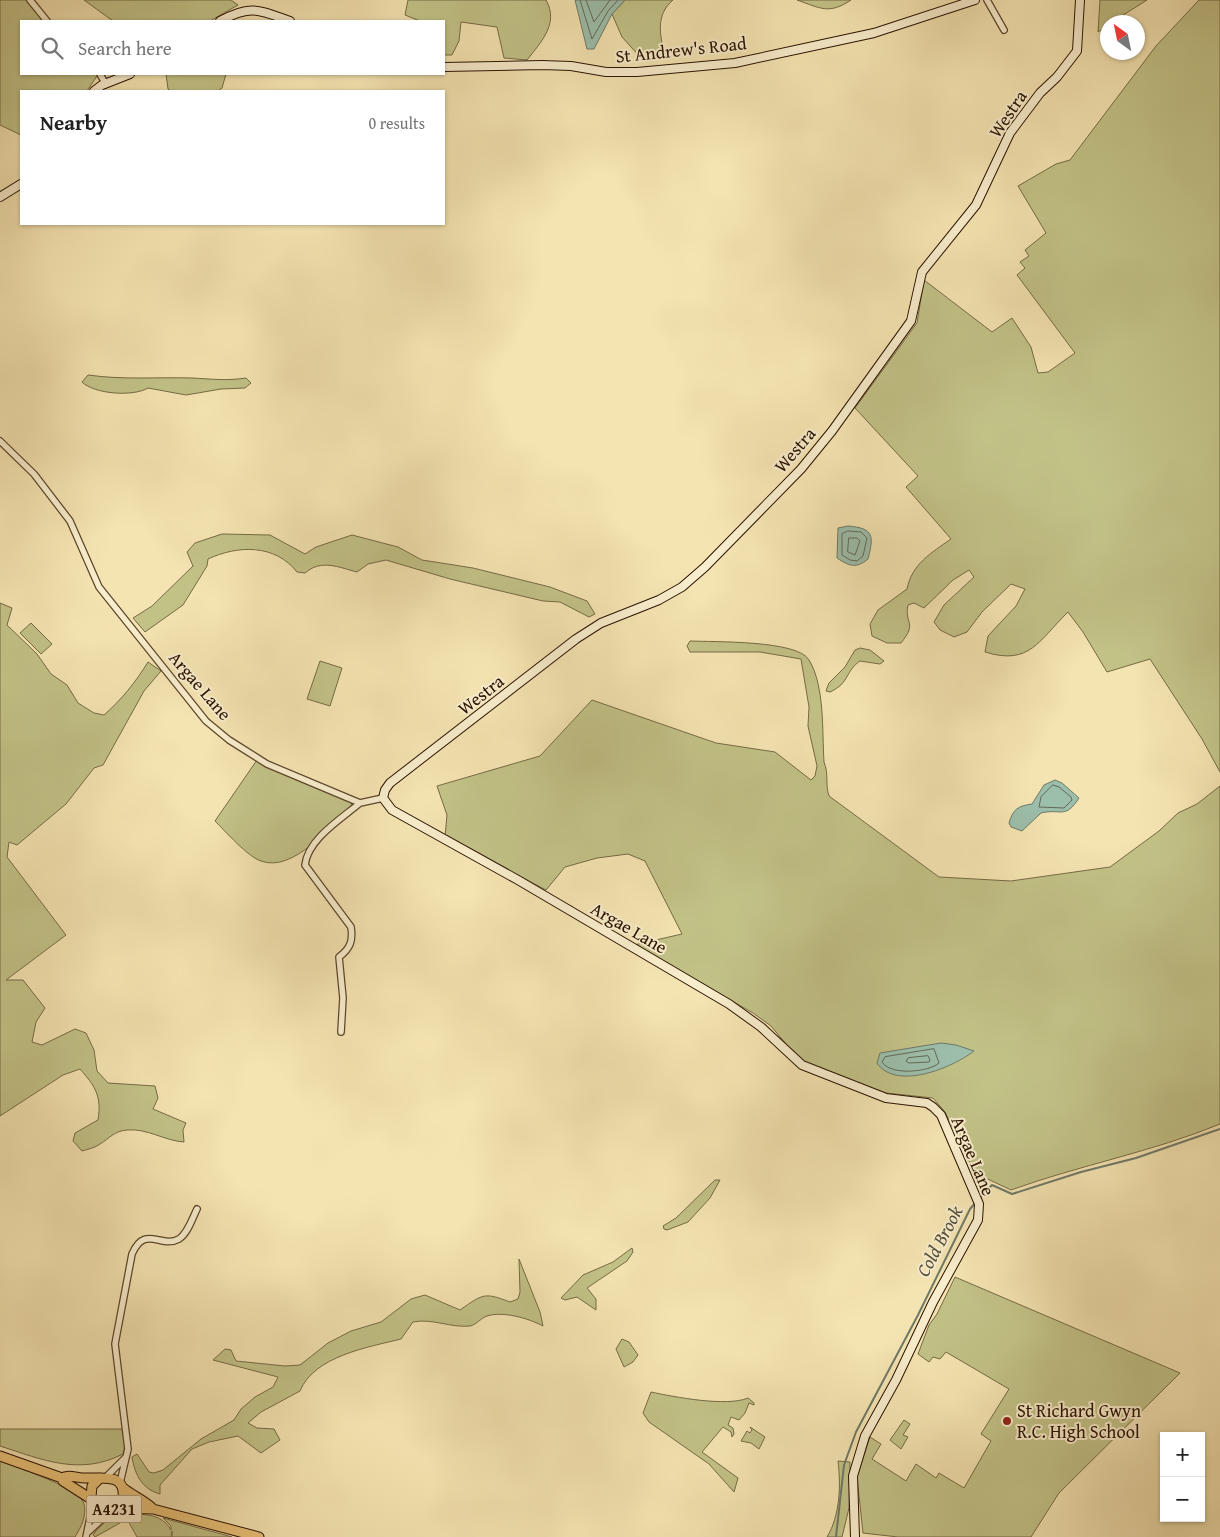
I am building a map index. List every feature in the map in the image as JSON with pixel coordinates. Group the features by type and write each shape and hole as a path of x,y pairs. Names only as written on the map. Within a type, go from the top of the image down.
{"main road":[{"name":"A4231","path":"0,1456 62,1478 63,1481 102,1510 153,1509 259,1537"},
{"name":"A4231","path":"62,1478 66,1476 111,1477 137,1499 151,1505 153,1509"},
{"name":"A4231","path":"92,1501 92,1486 103,1477"},
{"name":"A4231","path":"114,1509 123,1498 122,1486"}],"street":[{"path":"30,0 46,20"},
{"name":"St Andrew's Road","path":"445,67 542,65 571,66 606,72 629,72 735,63 874,34 975,0"},
{"path":"986,0 1004,30"},
{"name":"Westra","path":"383,798 385,790 390,783 576,639 601,623 659,600 682,587 705,567 801,469 832,431 911,321 922,272 976,205 1006,141 1027,110 1058,77 1077,51 1080,0"},
{"path":"222,20 248,8 287,20"},
{"path":"101,75 105,83"},
{"path":"95,90 105,83 127,75"},
{"path":"0,197 20,185"},
{"name":"Argae Lane","path":"0,441 34,474 70,522 99,587 206,721 229,740 268,764 360,803"},
{"path":"341,1032 343,998 339,956 350,946 353,938 352,932 348,923 305,865 306,856 315,843 360,803 383,798"},
{"name":"Argae Lane","path":"383,798 392,810 518,880 728,1004 761,1027 802,1065 886,1098 927,1103 941,1116 977,1201 978,1220 933,1302 896,1380 865,1436 853,1476 855,1537"},
{"path":"122,1486 127,1455 126,1422 115,1344 132,1254 136,1245 148,1238 174,1241 180,1238 186,1232 197,1209"},
{"path":"103,1477 127,1455"},
{"path":"87,1535 92,1501"},
{"path":"87,1535 114,1509"}],"green space":[{"path":"0,0 27,0 43,20 20,20 20,75 97,76 88,90 20,90 20,135 0,125"},
{"path":"84,0 231,0 238,5 212,20 112,20"},
{"path":"408,0 546,0 551,16 547,32 527,60 504,58 497,27 461,22 459,41 452,55 445,55 445,20 418,20 405,15"},
{"path":"625,0 673,0 663,12 660,26 665,56 641,58 622,37 612,14"},
{"path":"797,0 851,0 837,7 824,9"},
{"path":"1100,0 1147,0 1123,15 1100,15 1100,31 1098,32"},
{"path":"1199,0 1220,0 1220,772 1202,739 1150,659 1107,672 1083,632 1068,612 1041,641 1023,653 1013,656 985,652 988,636 1016,606 1025,589 1011,584 982,612 967,632 954,637 940,630 934,622 944,605 974,577 969,570 953,580 924,608 914,603 908,605 907,611 910,627 901,643 887,643 872,636 870,624 878,610 907,589 913,573 923,560 951,539 906,487 918,476 855,408 917,323 924,280 992,332 1012,318 1031,347 1038,373 1048,372 1075,353 1017,275 1025,268 1020,262 1029,256 1025,250 1046,233 1018,186 1056,164 1070,160 1156,46"},
{"path":"166,75 226,75 222,88 219,90 168,89"},
{"path":"88,375 127,378 225,380 246,378 251,383 245,388 221,389 186,395 148,388 133,393 114,393 95,389 82,382"},
{"path":"222,534 270,535 305,554 316,547 352,535 398,547 422,560 473,568 550,587 587,601 595,614 589,617 560,602 543,601 450,579 386,560 368,564 357,572 336,566 323,565 317,566 305,573 297,572 278,556 256,550 244,550 231,551 208,559 207,566 183,605 145,632 133,618 152,606 193,566 187,552 195,543"},
{"path":"0,603 12,608 7,625 37,654 51,674 67,685 78,703 94,713 104,715 111,709 128,690 148,662 161,671 144,691 103,765 94,768 66,804 17,845 9,842 7,857 66,935 6,980 23,980 45,1008 36,1022 32,1042 42,1045 75,1029 86,1033 94,1050 97,1071 108,1083 155,1086 158,1098 153,1109 186,1123 183,1130 184,1142 142,1131 127,1130 115,1133 96,1146 82,1151 73,1141 75,1133 98,1120 99,1104 93,1086 80,1069 63,1075 0,1116"},
{"path":"31,623 52,644 41,654 20,633"},
{"path":"690,641 773,645 802,653 809,660 818,683 823,723 824,762 829,796 939,877 1011,881 1110,867 1159,831 1178,813 1197,804 1220,786 1220,1124 1168,1143 1011,1190 975,1173 945,1112 933,1098 886,1093 802,1063 771,1026 753,1013 634,945 682,934 645,861 628,854 597,858 565,867 546,890 445,837 447,815 437,786 540,756 592,700 716,743 775,752 811,780 815,776 817,766 808,726 809,707 801,659 760,652 690,652 687,646"},
{"path":"860,648 870,650 884,661 880,664 860,661 841,685 830,692 826,691 829,683 845,667 855,650"},
{"path":"320,661 342,668 330,706 307,699"},
{"path":"257,760 350,800 352,806 311,846 298,854 286,860 273,863 256,859 215,821"},
{"path":"715,1180 720,1180 710,1198 688,1222 667,1230 664,1229 663,1226 676,1218"},
{"path":"632,1248 633,1252 627,1261 587,1288 596,1299 596,1310 577,1297 565,1300 561,1298 583,1275 613,1262"},
{"path":"519,1259 540,1312 543,1326 523,1318 500,1314 487,1316 470,1326 455,1326 427,1321 413,1322 401,1339 359,1350 330,1361 317,1369 307,1379 300,1391 261,1412 248,1423 257,1428 274,1429 280,1440 261,1453 238,1436 209,1442 192,1449 160,1485 160,1494 148,1489 137,1475 132,1457 137,1454 149,1472 154,1473 163,1470 201,1439 234,1420 241,1409 255,1397 273,1387 278,1377 213,1360 225,1349 231,1350 236,1361 285,1366 300,1365 328,1343 351,1331 381,1322 411,1299 425,1295 460,1310 484,1296 510,1302 518,1299 520,1292"},
{"name":"St Richard Gwyn R.C. High School","path":"955,1277 1180,1373 1059,1493 1031,1537 898,1537 863,1533 857,1477 870,1437 881,1444 872,1459 906,1481 916,1464 936,1478 939,1473 964,1488 991,1441 981,1434 1009,1389 946,1352 940,1359 933,1357 929,1362 918,1354 929,1325 937,1314"},
{"path":"622,1339 629,1342 638,1355 633,1362 624,1367 616,1349"},
{"path":"651,1392 727,1402 748,1398 754,1403 754,1405 749,1403 745,1413 739,1420 731,1417 728,1425 733,1428 734,1434 732,1437 731,1432 723,1427 702,1452 738,1478 734,1492 709,1464 649,1422 643,1413"},
{"path":"904,1420 910,1424 903,1435 908,1437 901,1449 890,1440"},
{"path":"750,1427 765,1437 759,1449 751,1443 741,1441 747,1431 750,1433 752,1430"},
{"path":"0,1429 122,1429 125,1446 123,1454 107,1461 77,1465 61,1463 0,1446"},
{"path":"0,1461 60,1485 72,1491 80,1498 84,1504 85,1513 75,1537 0,1537"},
{"path":"838,1461 850,1462 849,1508 842,1537 827,1537 835,1520 837,1510"},
{"path":"125,1514 157,1517 167,1524 171,1530 171,1526 163,1518 232,1537 172,1537 172,1531 171,1537 137,1537 127,1519 95,1537 93,1535 107,1521"}],"water":[{"path":"575,0 625,0 612,14 594,49 587,49"},
{"path":"848,526 863,529 870,535 871,544 868,559 860,564 852,565 837,558 838,528"},
{"path":"1055,780 1062,783 1079,798 1074,805 1062,812 1041,813 1022,831 1011,827 1009,823 1014,811 1020,807 1032,804 1044,785"},
{"path":"941,1043 956,1045 974,1051 939,1070 910,1076 897,1075 886,1071 877,1063 880,1053"}],"waterway":[{"name":"Cold Brook","path":"980,1198 992,1185 1012,1194 1081,1172 1136,1158 1220,1129"},
{"name":"Cold Brook","path":"836,1537 844,1465 856,1432 918,1315 970,1209 976,1202"}],"place":[{"name":"St Richard Gwyn R.C. High School","path":"1007,1421"}]}
